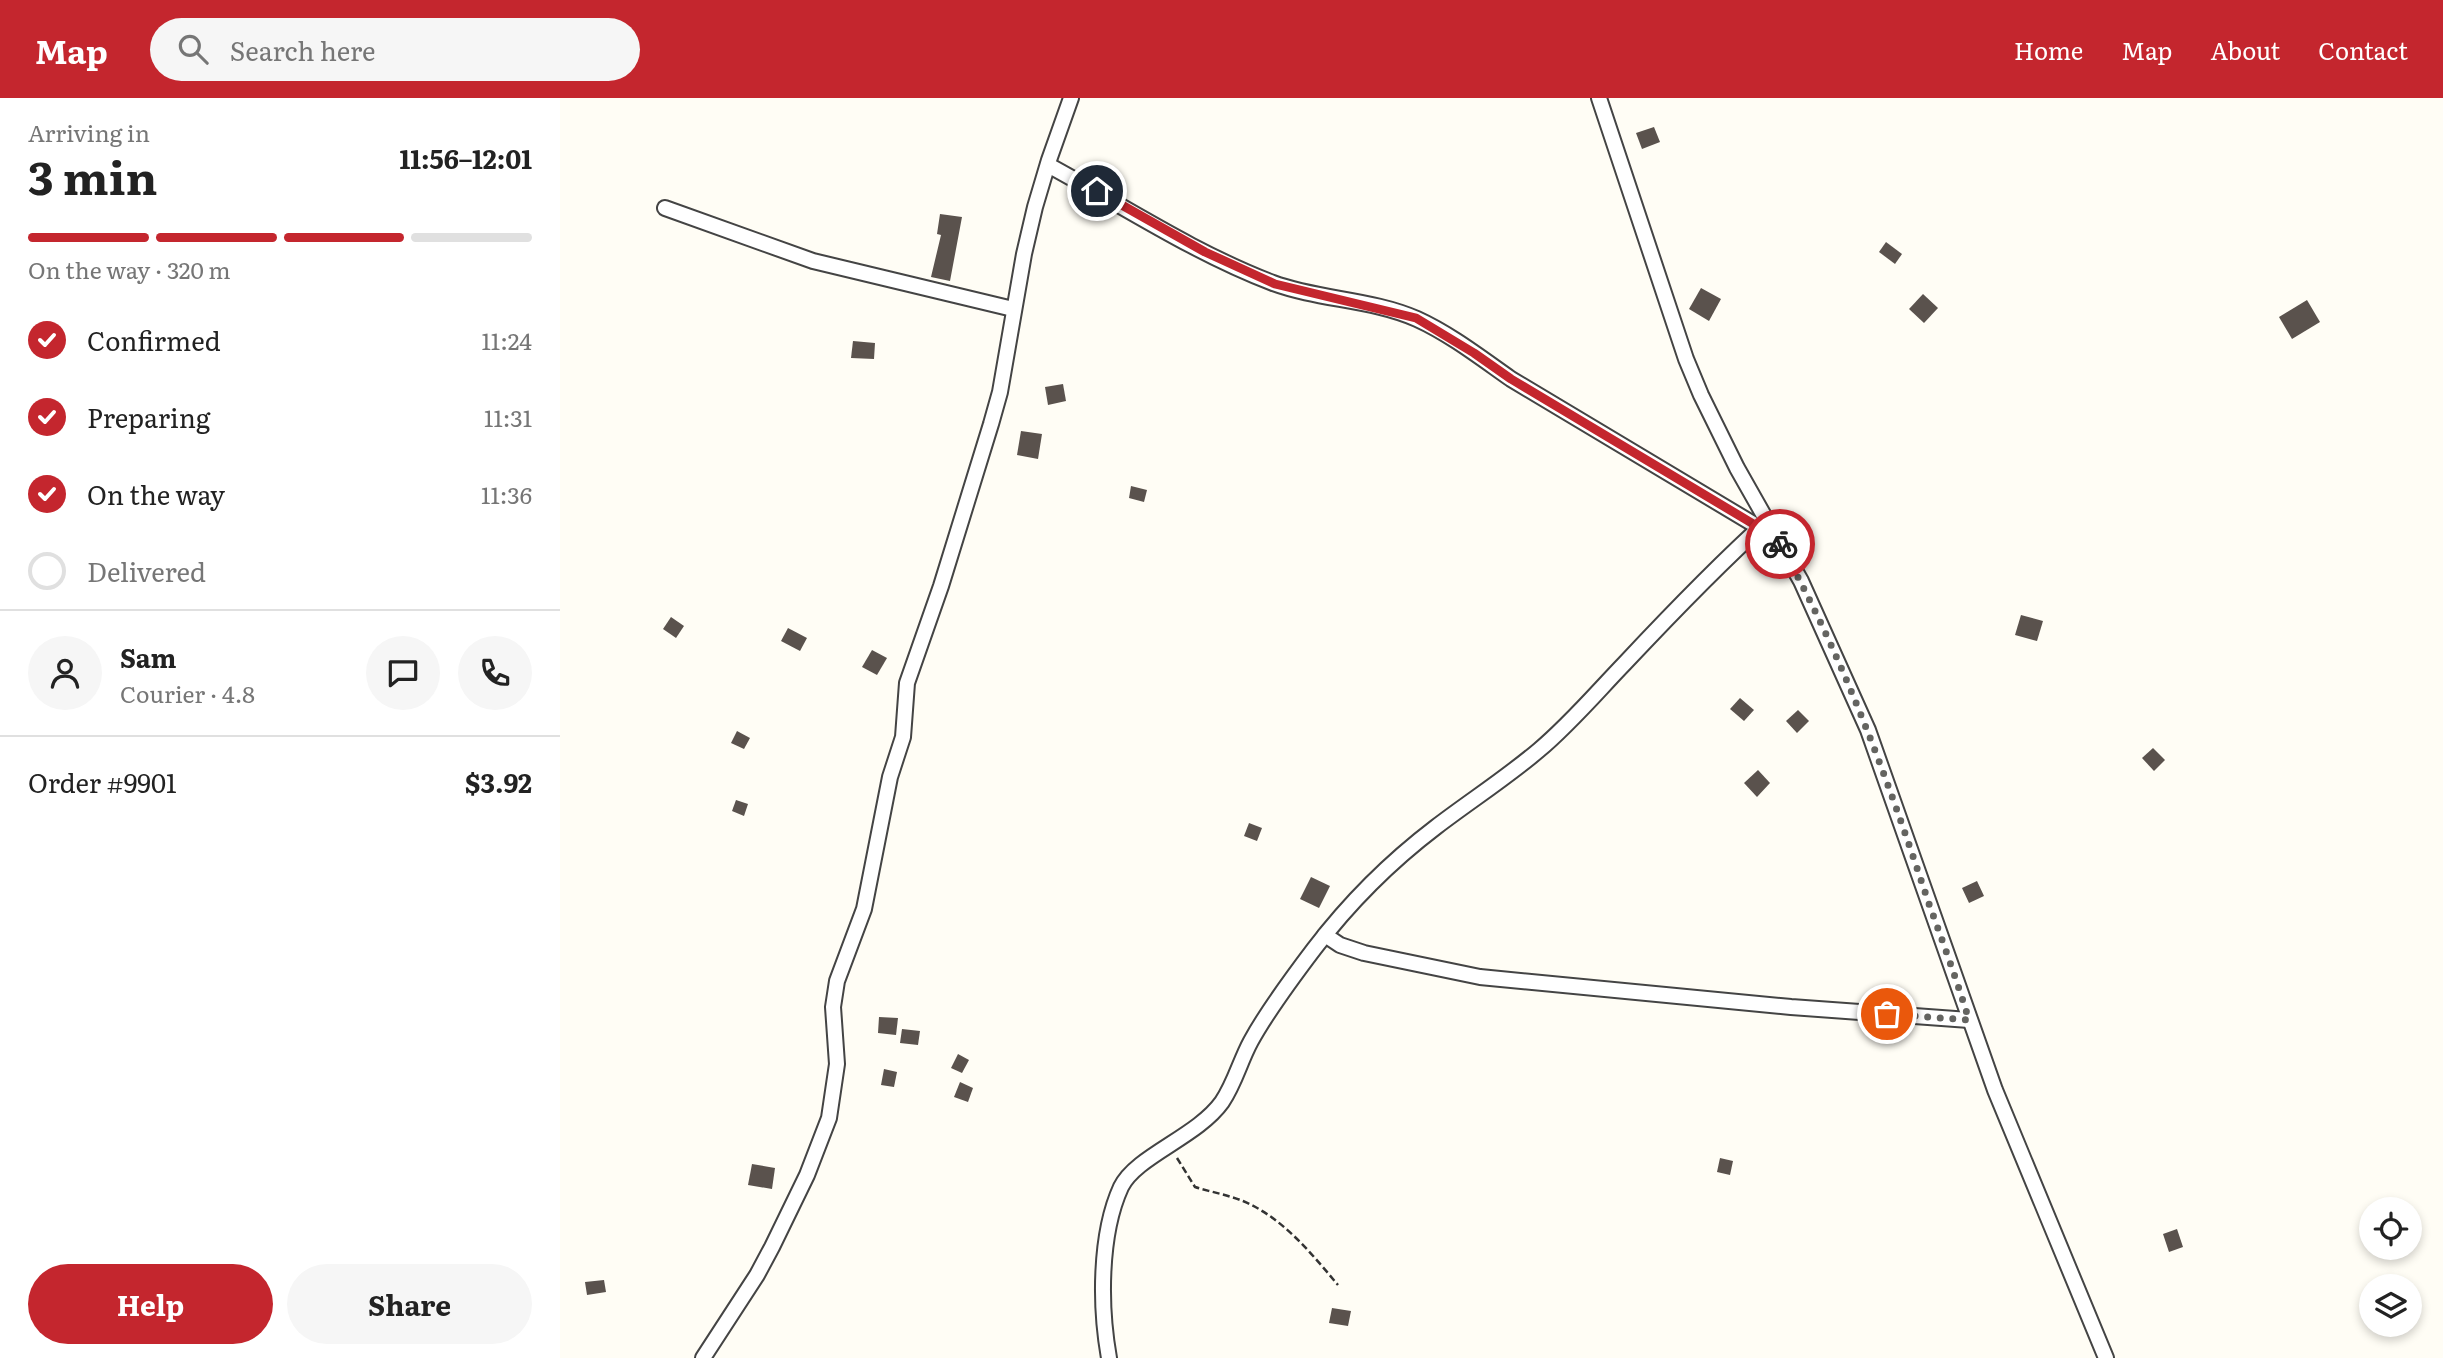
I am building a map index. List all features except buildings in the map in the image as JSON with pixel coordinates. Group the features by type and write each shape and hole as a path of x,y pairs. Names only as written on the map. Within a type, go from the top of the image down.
{"street":[{"path":"703,1358 772,1247 811,1166 829,1118 837,1064 833,1007 837,981 864,909 890,777 903,737 907,683 941,586 1000,392 1024,254 1048,165 1071,98"},
{"path":"1599,98 1686,359 1763,524 1820,620 1868,730 1903,823 1969,1020 2020,1156 2106,1358"},
{"path":"1048,165 1205,252 1254,275 1295,290 1416,318 1511,379 1763,524"},
{"path":"664,208 813,261 1013,309"},
{"path":"1109,1358 1103,1317 1104,1270 1107,1239 1115,1201 1122,1184 1135,1170 1192,1132 1222,1102 1260,1026 1325,935 1383,871 1436,827 1521,765 1565,726 1708,576 1763,524"},
{"path":"1325,935 1340,945 1364,953 1480,977 1791,1007 1969,1020"}],"path":[{"path":"1170,1146 1195,1187 1243,1201 1279,1223 1310,1251 1338,1285"}],"way so far":[{"path":"1780,544 1820,620 1868,730 1903,823 1969,1020 1887,1014"}],"route":[{"path":"1097,191 1205,252 1275,284 1416,318 1511,379 1760,528 1767,521 1780,544"}]}
